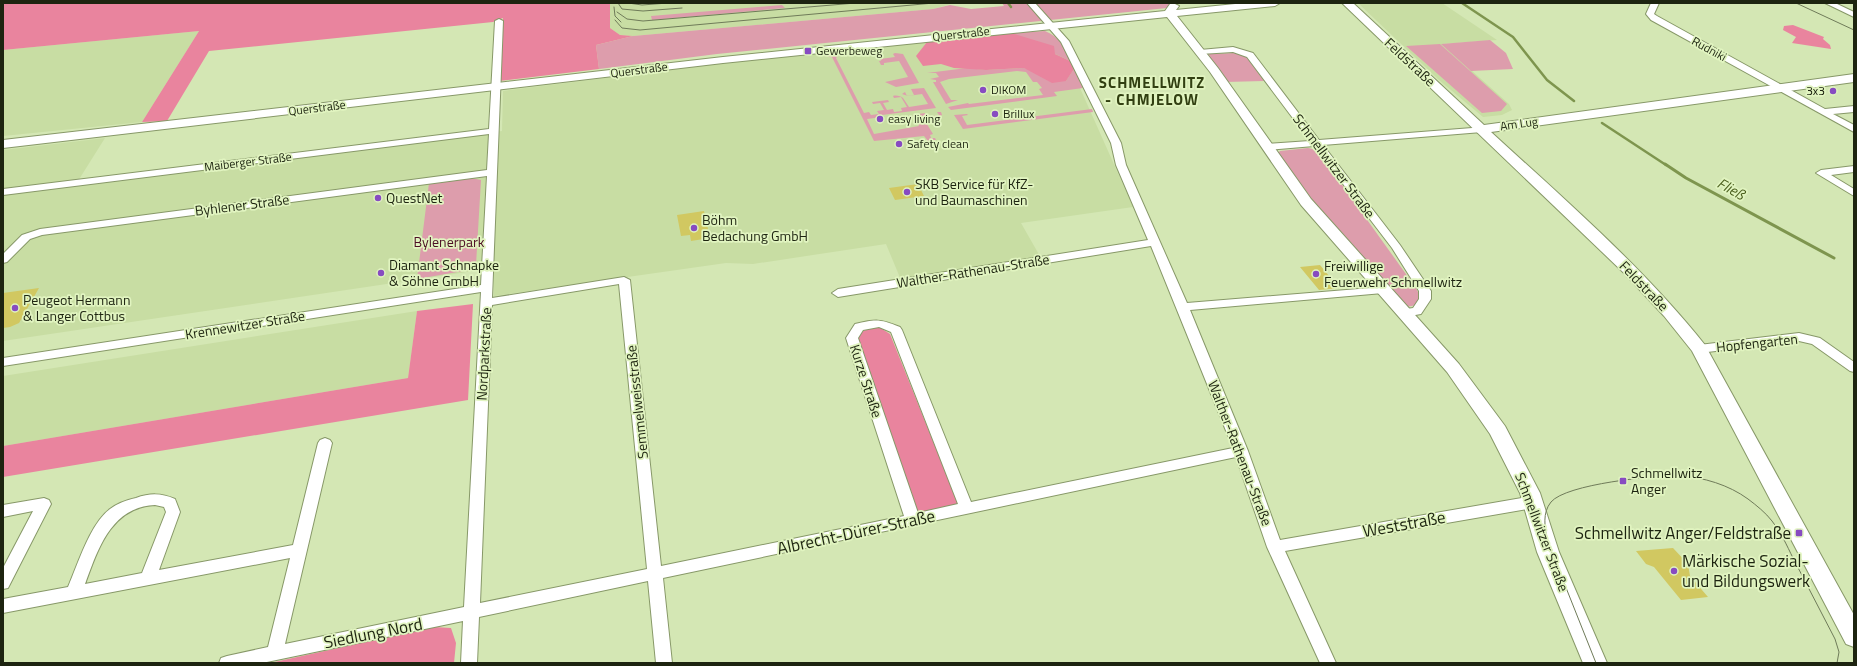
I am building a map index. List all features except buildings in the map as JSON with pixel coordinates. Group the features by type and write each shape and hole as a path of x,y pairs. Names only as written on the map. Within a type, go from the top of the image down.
{"street":[{"name":"Walther-Rathenau-Straße","path":"1031,3 1066,42 1116,143 1121,165 1183,307 1241,451 1275,547 1328,663"},
{"name":"Querstraße","path":"3,144 723,60 1050,25 1172,8 1275,3"},
{"name":"Feldstraße","path":"1347,3 1631,271 1674,318 1699,349 1854,637"},
{"name":"Rudniki","path":"1655,3 1651,16 1774,89"},
{"path":"1829,3 1854,15"},
{"name":"Schmellwitzer Straße","path":"1172,8 1200,52 1306,202 1453,368 1477,400 1501,437 1524,481 1533,502 1548,552 1595,663"},
{"name":"Nordparkstraße","path":"469,663 499,21"},
{"name":"Schmellwitzer Straße","path":"1200,52 1235,50 1248,53 1396,247 1424,291 1425,300 1417,311 1404,314"},
{"name":"Am Lug","path":"1268,147 1482,129 1854,78"},
{"path":"1774,89 1824,112 1854,129"},
{"path":"1824,112 1854,109"},
{"name":"Maiberger Straße","path":"3,192 494,131"},
{"path":"1854,169 1821,173 1854,193"},
{"name":"Byhlener Straße","path":"3,260 26,237 40,232 492,172"},
{"name":"Walther-Rathenau-Straße","path":"838,293 1155,242"},
{"name":"Semmelweisstraße","path":"487,295 624,280 664,663"},
{"path":"1183,307 1383,290"},
{"name":"Krennewitzer Straße","path":"3,362 487,295"},
{"name":"Kurze Straße","path":"912,520 852,338 859,327 880,323 896,330 967,508"},
{"name":"Hopfengarten","path":"1699,349 1799,337 1816,341 1854,368"},
{"path":"275,653 325,443"},
{"name":"Albrecht-Dürer-Straße","path":"472,613 1241,451"},
{"path":"73,593 105,524 126,506 143,501 162,499 170,503 173,512 148,579"},
{"name":"Weststraße","path":"1275,547 1533,502"},
{"path":"3,511 44,504 3,583"},
{"path":"3,606 300,550"},
{"name":"Siedlung Nord","path":"228,663 472,613"}],"shaded area":[{"path":"6,3 610,3 610,28 620,35 633,36 596,45 599,69 499,81 503,18 493,22 209,51 167,121 142,122 199,31 3,50 3,5"},
{"path":"610,3 954,3 933,9 633,36 620,35 610,28"},
{"path":"1358,3 1442,3 1497,40 1442,44 1509,104 1512,110 1502,115 1483,117 1439,80"},
{"path":"1793,25 1824,37 1823,39 1830,45 1831,49 1792,43 1796,37 1783,30 1784,26"},
{"path":"199,31 142,122 3,136 3,50"},
{"path":"1011,33 1054,46 1055,54 1070,61 1074,69 1066,81 1052,83 1024,68 986,70 954,68 941,64 923,66 916,56 927,42"},
{"path":"948,40 1059,41 1133,207 1021,223 1041,258 901,280 886,244 753,264 726,263 494,296 494,268 3,341 3,193 502,131 503,91 708,65"},
{"path":"105,138 78,181 3,190 3,150"},
{"path":"473,304 468,400 3,477 3,446 408,378 417,311"},
{"path":"417,311 408,378 3,446 3,376"},
{"path":"879,327 890,334 959,506 915,515 856,340 862,331"},
{"path":"434,627 451,628 456,643 454,663 270,663"}],"green space":[{"path":"1002,3 1171,3 1167,8 717,54 599,69 596,45 633,36 933,9 950,5 971,9 1004,6"},
{"path":"782,5 785,8 652,20 651,16"},
{"path":"1045,31 1058,39 1070,61 1011,33"},
{"path":"1490,40 1506,53 1513,69 1471,71 1441,44"},
{"path":"1440,44 1507,104 1501,111 1482,113 1406,46"},
{"path":"835,51 838,56 836,58 864,113 869,112 871,115 879,114 877,111 884,110 880,103 873,104 872,102 888,100 889,102 883,103 887,110 893,109 894,112 902,111 901,108 907,107 901,97 894,98 893,96 902,97 909,107 928,104 922,94 908,96 914,95 911,89 924,88 936,108 882,115 882,117 867,119 874,134 919,126 913,115 925,113 928,117 939,115 937,112 941,112 942,115 936,119 925,121 933,134 930,135 931,138 935,138 936,140 928,141 924,136 874,141 832,57 825,56 823,52"},
{"path":"1236,53 1246,56 1264,81 1225,82 1208,56 1209,54"},
{"path":"893,54 903,54 919,83 896,87 885,82 908,77 899,61 884,63 884,65 881,65 879,61 881,61 880,59 895,57"},
{"path":"967,68 986,70 1024,68 1066,81 1074,69 1083,88 1054,92 1057,96 951,110 948,107 968,103 1043,95 1039,89 1042,88 1037,82 1033,82 1026,72 1017,71 949,79 940,82 951,100 958,100 946,104 933,82 936,82 936,80 930,79 939,77 936,73 927,73"},
{"path":"1092,109 1093,112 963,129 954,115 967,114 968,115 962,116 967,125"},
{"path":"1308,148 1317,150 1416,288 1421,298 1417,305 1406,307 1310,201 1277,154 1280,151"},
{"name":"Bylenerpark","path":"471,178 481,180 476,265 469,270 417,279 429,183"}],"waterway":[{"path":"1008,3 1011,7"},
{"name":"Fließ","path":"1462,3 1513,37 1547,80 1574,101"},
{"name":"Fließ","path":"1602,123 1666,165"},
{"name":"Fließ","path":"1665,164 1686,178 1834,258"}],"tram line":[{"path":"618,3 622,9 643,11 682,8"},
{"path":"628,3 642,5 668,3"},
{"path":"617,12 627,19 643,21 856,3"},
{"path":"615,20 622,28 640,30 934,3"},
{"path":"1796,3 1854,30"},
{"path":"614,7 615,16 621,22"},
{"path":"1596,663 1547,540 1545,520 1546,511 1551,502 1574,490 1632,479 1668,476 1698,478 1724,486 1741,494 1770,518 1784,539 1835,639 1839,652 1837,663"}],"place":[{"name":"Gewerbeweg","path":"808,51"},
{"name":"DIKOM","path":"983,90"},
{"name":"3x3","path":"1833,91"},
{"name":"Brillux","path":"995,114"},
{"name":"easy living","path":"880,119"},
{"name":"Safety clean","path":"899,144"},
{"name":"SKB Service für KfZ- und Baumaschinen","path":"907,192"},
{"name":"QuestNet","path":"378,198"},
{"name":"Böhm Bedachung GmbH","path":"694,228"},
{"name":"Diamant Schnapke & Söhne GmbH","path":"381,273"},
{"name":"Freiwillige Feuerwehr Schmellwitz","path":"1316,274"},
{"name":"Peugeot Hermann & Langer Cottbus","path":"15,308"},
{"name":"Schmellwitz Anger","path":"1623,481"},
{"name":"Schmellwitz Anger/Feldstraße","path":"1799,533"},
{"name":"Märkische Sozial- und Bildungswerk","path":"1674,571"}],"district":[{"name":"SCHMELLWITZ - CHMJELOW","path":"1152,92"}]}
